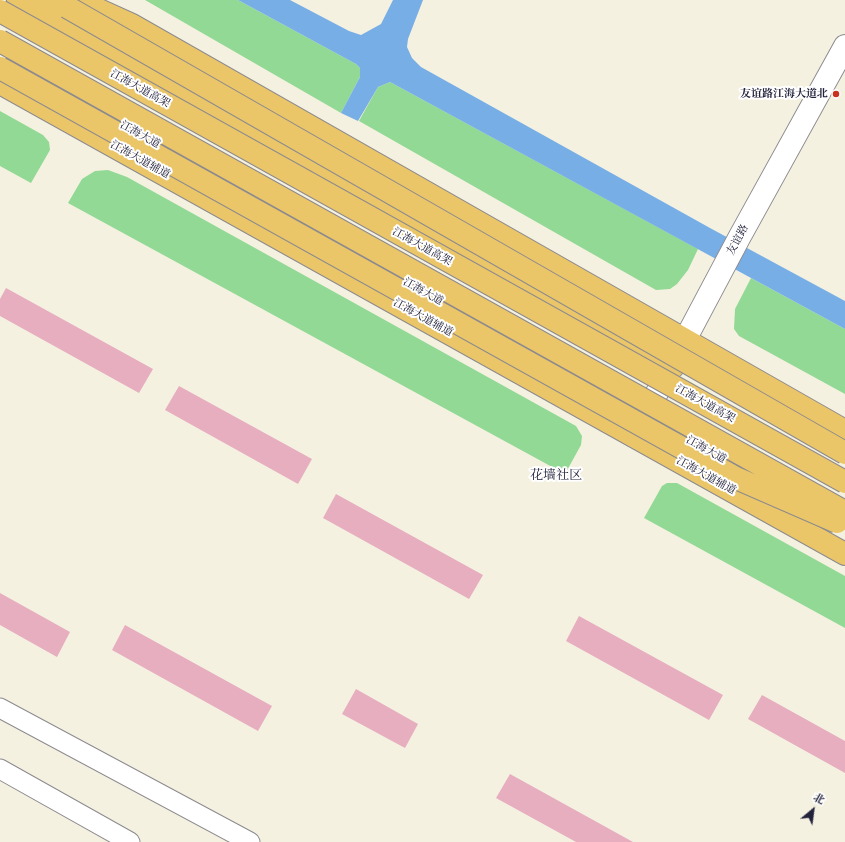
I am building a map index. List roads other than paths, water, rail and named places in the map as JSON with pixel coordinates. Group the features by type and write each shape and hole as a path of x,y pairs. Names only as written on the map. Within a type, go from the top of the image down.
{"main road":[{"path":"18,0 845,464"},
{"path":"46,0 72,4 132,26 845,431"},
{"path":"72,4 845,453"},
{"name":"江海大道高架","path":"0,10 845,482"},
{"path":"0,41 845,512"},
{"name":"江海大道","path":"0,57 845,528"},
{"path":"0,68 736,478 845,525"},
{"name":"江海大道辅道","path":"0,83 845,554"}],"street":[{"name":"友谊路","path":"634,436 739,238 845,46"},
{"path":"0,708 250,842"},
{"path":"0,769 130,842"}],"water":[{"path":"238,0 290,0 349,31 361,35 381,24 393,0 423,0 408,39 407,47 412,58 421,67 710,228 845,301 845,329 390,82 378,87 358,121 341,113 360,77 360,68 356,64"}],"place":[{"name":"友谊路江海大道北","path":"836,94"}],"district":[{"name":"花墙社区","path":"556,476"}]}
